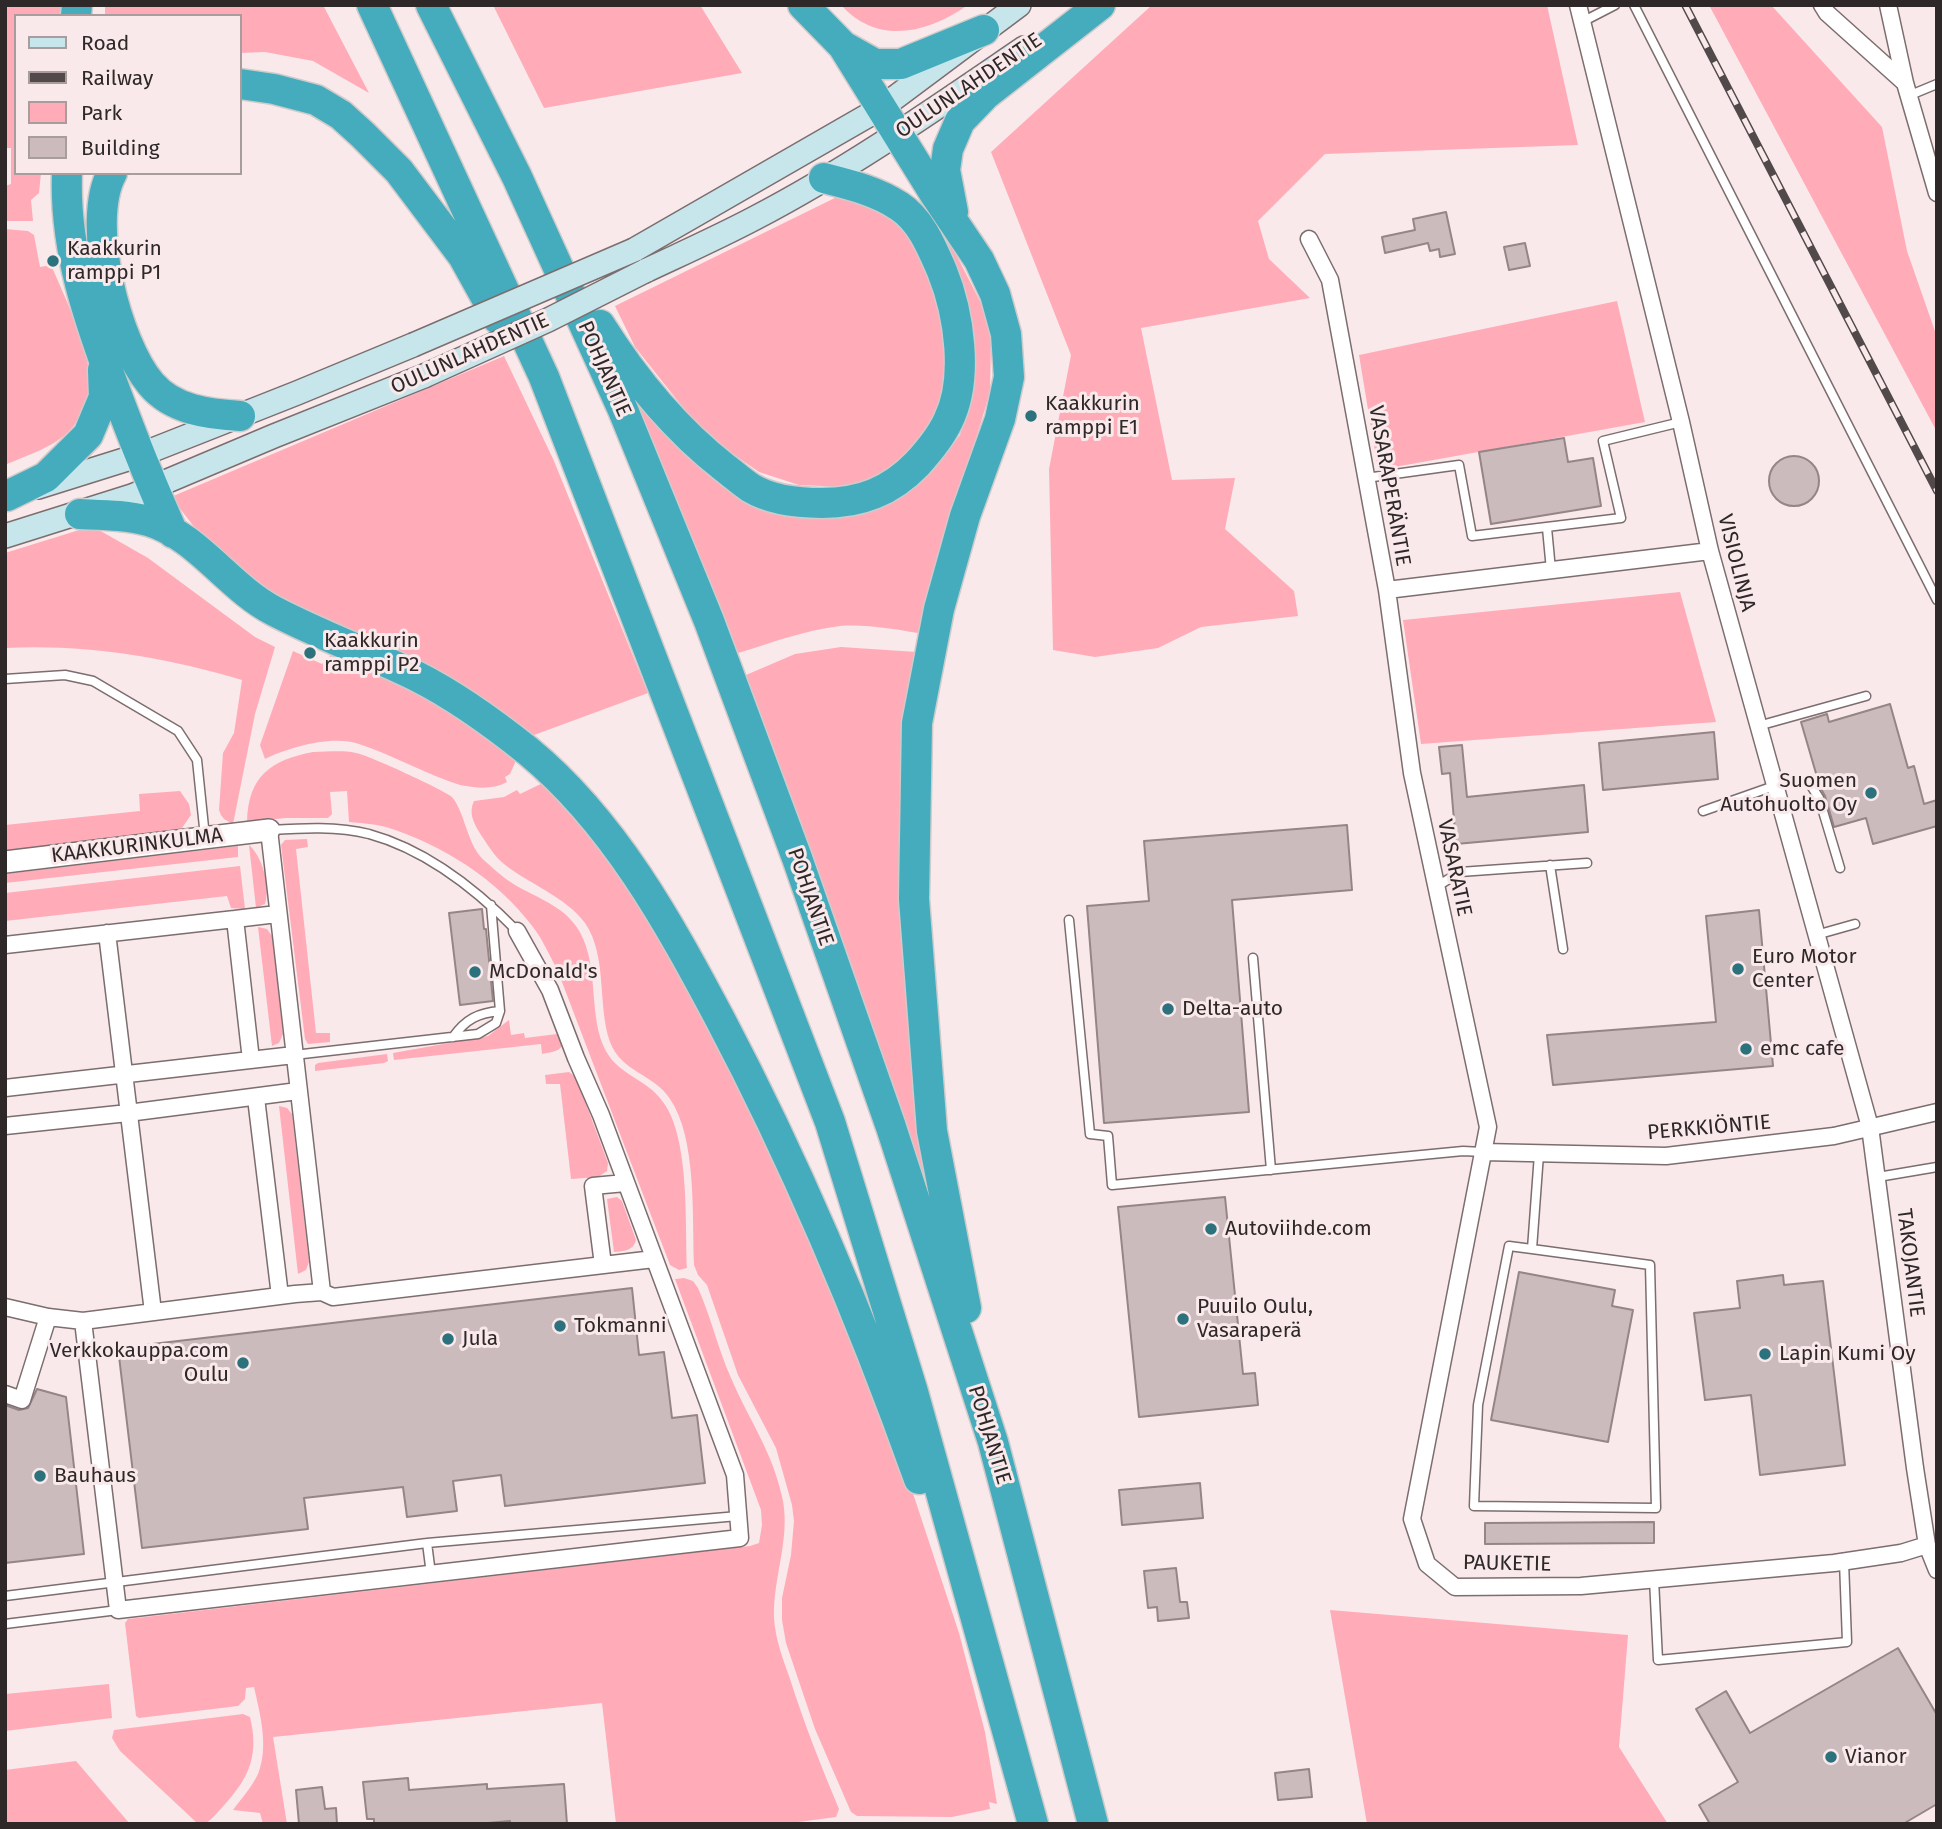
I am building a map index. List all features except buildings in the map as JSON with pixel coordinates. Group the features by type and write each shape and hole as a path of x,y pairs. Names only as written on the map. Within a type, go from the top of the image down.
{"highway":[{"path":"372,5 544,377 570,451 830,1122 913,1392 1033,1824"},
{"name":"POHJANTIE","path":"431,5 517,177 623,410 714,633 797,858 891,1127 993,1442 1093,1824"},
{"path":"803,5 843,46 979,260 995,294 1006,334 1009,377 1000,419 965,516 939,609 917,723 914,899 932,1131 993,1442"},
{"path":"955,222 945,170 948,149 960,121 985,94 1100,5"},
{"path":"843,46 876,64 901,64 984,30"},
{"path":"242,84 316,100 341,115 399,171 463,256 570,451"},
{"path":"66,175 71,241 83,301 140,455 173,533"},
{"path":"111,175 100,222 114,306 133,355 151,384 170,400 191,410 240,416"},
{"path":"517,177 601,326 630,369 667,414 707,454 751,488 775,498 812,503 843,503 874,494 900,481 924,456 949,420 958,386 960,358 950,292 928,239 901,207 869,190 824,178"},
{"path":"6,497 46,477 88,435 104,397 102,356"},
{"path":"80,514 122,516 149,522 173,533 244,592 269,608 418,677 463,703 501,729 557,777 618,847 685,952 771,1120 822,1234 886,1387 1003,1717"}],"main road":[{"name":"OULUNLAHDENTIE","path":"6,497 140,455 240,416 634,250 881,108 1019,5"},
{"name":"OULUNLAHDENTIE","path":"5,536 80,514 153,488 424,376 548,320 755,218 824,178 899,134 1087,5"}],"street":[{"path":"1822,5 1827,13 1907,89"},
{"path":"1888,5 1907,89 1937,192"},
{"name":"VISIOLINJA","path":"1580,13 1681,422 1710,551 1870,1127"},
{"name":"VASARAPERÄNTIE","path":"1309,239 1330,280 1387,590 1710,551"},
{"name":"VASARATIE","path":"1387,590 1412,773 1488,1127 1483,1152"},
{"path":"269,830 322,1292"},
{"name":"KAAKKURINKULMA","path":"5,862 269,830"},
{"path":"5,945 278,914"},
{"path":"235,919 251,1060"},
{"path":"83,1321 118,1610 740,1538 735,1475 601,1115 550,990 517,931"},
{"path":"107,933 153,1312"},
{"path":"5,1088 294,1055"},
{"path":"5,1126 298,1091"},
{"path":"257,1098 280,1296"},
{"name":"PERKKIÖNTIE","path":"1483,1152 1666,1156 1834,1136 1937,1112"},
{"name":"TAKOJANTIE","path":"1870,1127 1927,1545 1937,1570"},
{"name":"PAUKETIE","path":"1483,1152 1412,1519 1427,1564 1455,1587 1581,1586 1844,1562 1927,1545"},
{"path":"603,1265 593,1186 625,1183"},
{"path":"5,1307 48,1317 83,1321 280,1296 322,1292 333,1297 654,1259"},
{"path":"5,1394 22,1399 48,1317"}],"lane":[{"path":"1580,13 1615,5"},
{"path":"1634,5 1937,600"},
{"path":"1907,89 1937,84"},
{"path":"1366,478 1459,465 1472,536 1622,518 1603,441 1681,422"},
{"path":"1547,528 1551,570"},
{"path":"5,679 65,675 93,681 178,731 197,760 205,837"},
{"path":"1758,726 1866,696"},
{"path":"1703,811 1775,788 1794,779 1810,784 1818,798 1840,868"},
{"path":"269,830 317,828 368,834 414,852 461,881 517,931"},
{"path":"1436,887 1460,872 1587,863"},
{"path":"1550,865 1563,948"},
{"path":"294,1055 439,1039 486,1031 496,1023 500,1011 489,904"},
{"path":"1069,920 1090,1134 1108,1136 1112,1185 1463,1151 1483,1152"},
{"path":"1816,934 1855,924"},
{"path":"1253,958 1271,1170"},
{"path":"453,1037 467,1020 500,1011"},
{"path":"1532,1249 1539,1154"},
{"path":"1878,1177 1937,1167"},
{"path":"1509,1246 1532,1249 1650,1265 1656,1508 1474,1506 1478,1405 1509,1246"},
{"path":"5,1596 427,1543 738,1516"},
{"path":"427,1543 431,1574"},
{"path":"1654,1579 1658,1660 1847,1642 1844,1562"},
{"path":"5,1625 118,1610"}],"green space":[{"path":"5,5 63,5 61,14 14,14 14,175 41,175 39,193 31,200 33,221 5,221 5,186 11,184 11,148 5,148"},
{"path":"105,5 323,5 369,93 313,61 265,52 242,53 242,14 105,14"},
{"path":"493,5 700,5 742,73 544,108"},
{"path":"841,5 968,5 936,23 903,31 871,26 855,18"},
{"path":"1152,5 1547,5 1578,145 1325,154 1258,221 1269,259 1310,298 1141,328 1172,480 1235,478 1225,529 1294,591 1298,616 1201,627 1158,648 1095,657 1053,650 1049,469 1071,355 991,152"},
{"path":"1709,5 1771,5 1882,127 1907,251 1937,337 1937,432"},
{"path":"903,164 926,196 982,305 991,340 990,392 918,633 869,626 840,626 801,634 738,653 618,367 732,487 888,501 929,475 960,435 974,386 969,306"},
{"path":"847,192 888,209 914,238 941,293 949,365 936,422 913,453 883,476 845,487 799,485 759,472 704,434 635,347 615,306"},
{"path":"5,229 28,231 34,235 40,267 51,265 75,321 85,350 90,378 84,407 68,432 46,447 5,465"},
{"path":"1617,301 1645,422 1378,470 1359,355"},
{"path":"504,356 554,461 648,693 534,735 470,691 275,598 212,550 171,497"},
{"path":"92,526 148,558 255,637 275,647 255,714 233,824 224,819 219,810 223,753 234,733 242,680 125,654 65,648 5,648 5,553"},
{"path":"1680,592 1716,722 1421,744 1403,620"},
{"path":"841,647 917,652 903,896 930,1200 746,675 795,654"},
{"path":"293,651 322,664 330,656 372,668 461,713 518,756 510,774 505,777 507,782 490,787 460,785 372,748 348,742 311,744 265,759 260,745"},
{"path":"313,752 363,755 447,793 457,804 480,856 515,885 556,907 576,926 588,954 596,1016 603,1045 615,1063 656,1094 672,1118 682,1158 687,1268 679,1270 670,1265 557,969 537,932 519,910 486,879 428,843 386,827 349,822 347,791 330,792 332,814 328,818 247,822 252,793 265,773 285,760"},
{"path":"547,781 609,850 764,1123 879,1390 959,1633 985,1732 997,1804 989,1802 990,1809 952,1817 857,1816 851,1812 815,1729 786,1643 782,1620 782,1598 791,1555 794,1521 792,1505 776,1448 738,1375 707,1285 694,1265 689,1156 679,1115 663,1091 622,1060 610,1042 597,951 585,923 568,906 500,861 481,835 473,818 474,801 504,797 517,790 520,794"},
{"path":"180,791 189,804 191,815 182,828 175,831 5,851 5,825 140,811 139,794"},
{"path":"307,839 308,847 296,849 316,1033 330,1033 330,1042 308,1044 305,1039 281,845 285,840"},
{"path":"249,845 258,856 267,889 265,904 256,908"},
{"path":"238,846 238,857 5,883 5,874"},
{"path":"240,866 245,909 231,908 227,896 5,921 5,893"},
{"path":"258,927 267,929 272,936 283,1034 279,1043 272,1046"},
{"path":"509,1020 511,1035 524,1033 525,1038 557,1034 564,1042 563,1045 555,1051 542,1054 541,1044 394,1060 393,1053 488,1036"},
{"path":"387,1054 388,1061 384,1063 315,1071 315,1065 318,1063"},
{"path":"569,1072 576,1077 608,1163 607,1171 598,1177 571,1179 560,1084 546,1084 545,1075"},
{"path":"279,1106 287,1108 292,1114 309,1262 306,1270 298,1274"},
{"path":"617,1197 622,1201 636,1240 635,1244 625,1251 614,1252 607,1199"},
{"path":"675,1279 693,1281 698,1288 726,1367 779,1483 785,1516 774,1602 776,1633 801,1712 839,1809 836,1817 783,1824 616,1824 602,1703 273,1737 287,1824 263,1824 260,1813 233,1810 253,1784 263,1752 254,1687 246,1688 245,1699 238,1706 139,1718 136,1716 125,1623 128,1619 759,1543 761,1510"},
{"path":"1330,1610 1628,1635 1619,1747 1668,1824 1367,1824"},
{"path":"109,1684 112,1718 5,1731 5,1694"},
{"path":"243,1714 250,1717 253,1730 253,1753 247,1774 234,1793 206,1823 196,1822 120,1751 112,1738 114,1730"},
{"path":"76,1761 130,1824 5,1824 5,1770"}],"railway":[{"path":"1685,5 1937,491"}],"place":[{"name":"Kaakkurin ramppi P1","path":"53,261"},
{"name":"Kaakkurin ramppi E1","path":"1031,416"},
{"name":"Kaakkurin ramppi P2","path":"310,653"},
{"name":"Suomen Autohuolto Oy","path":"1871,793"},
{"name":"Euro Motor Center","path":"1738,969"},
{"name":"McDonald's","path":"475,972"},
{"name":"Delta-auto","path":"1168,1009"},
{"name":"emc cafe","path":"1746,1049"},
{"name":"Autoviihde.com","path":"1211,1229"},
{"name":"Puuilo Oulu, Vasaraperä","path":"1183,1319"},
{"name":"Tokmanni","path":"560,1326"},
{"name":"Jula","path":"448,1339"},
{"name":"Lapin Kumi Oy","path":"1765,1354"},
{"name":"Verkkokauppa.com Oulu","path":"243,1363"},
{"name":"Bauhaus","path":"40,1476"},
{"name":"Vianor","path":"1831,1757"}]}
